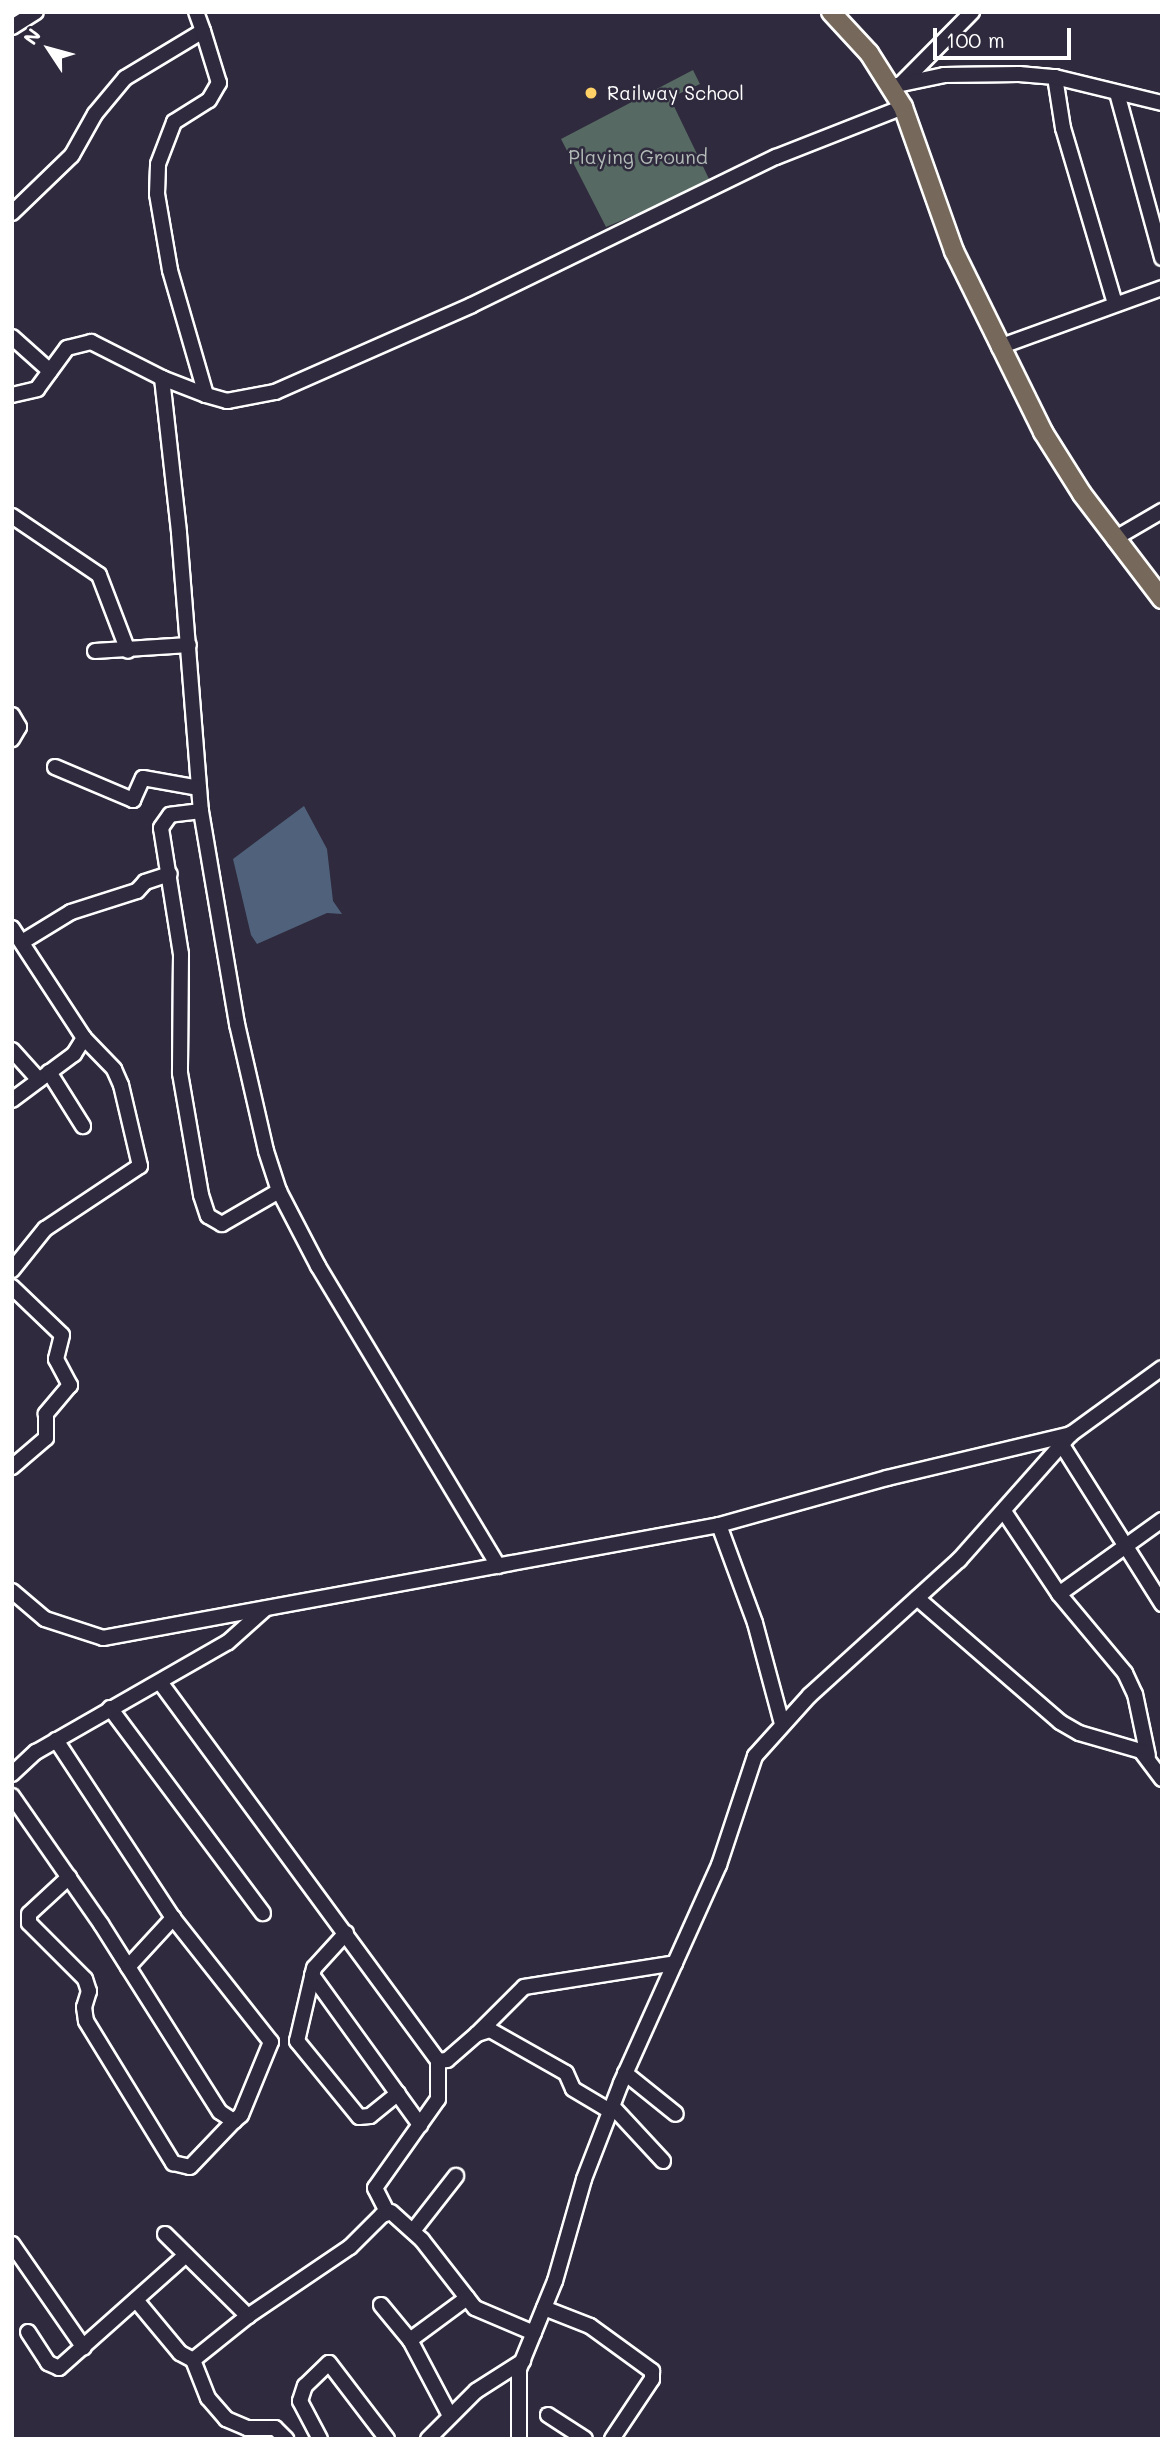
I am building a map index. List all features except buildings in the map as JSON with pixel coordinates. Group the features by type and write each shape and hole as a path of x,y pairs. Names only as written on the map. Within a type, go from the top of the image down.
{"main road":[{"path":"831,12 897,85 954,251 999,347 1043,432 1114,539 1162,599"}],"street":[{"path":"12,27 36,12"},
{"path":"196,12 219,83 209,100 174,122 158,164 157,194 170,270 206,395"},
{"path":"897,85 972,12"},
{"path":"12,213 72,155 109,94 125,78 203,31"},
{"path":"897,85 944,75 1055,77 1162,103"},
{"path":"1055,77 1063,128 1115,303"},
{"path":"1117,93 1162,258"},
{"path":"12,395 37,390 67,348 91,342 162,378 227,401 275,393 472,305 776,157 903,107"},
{"path":"999,347 1162,288"},
{"path":"12,338 50,371"},
{"path":"162,378 189,645 201,811 244,1059 279,1191 318,1266 498,1566"},
{"path":"1114,539 1162,511"},
{"path":"12,516 99,575 128,651"},
{"path":"95,650 128,651 189,645"},
{"path":"12,715 19,727 12,739"},
{"path":"55,767 133,800 143,778 199,788"},
{"path":"201,811 170,815 162,822 181,954 180,1073 201,1195 208,1216 222,1224 279,1191"},
{"path":"22,942 71,912 137,891 145,882 170,874"},
{"path":"12,928 84,1038 114,1069 121,1085 140,1166 45,1228 12,1270"},
{"path":"12,1100 74,1054 84,1038"},
{"path":"12,1050 44,1076 83,1126"},
{"path":"12,1287 62,1335 55,1359 70,1385 46,1414 46,1437 12,1467"},
{"path":"519,2439 517,2388 523,2361 544,2308 611,2108 719,1865 750,1767 782,1724 1006,1513 1067,1440 1162,1368"},
{"path":"12,1591 45,1619 103,1638 719,1525 887,1478 1067,1440"},
{"path":"1067,1440 1162,1604"},
{"path":"1006,1513 1059,1594 1125,1673 1135,1694 1148,1756 1162,1779"},
{"path":"1059,1594 1162,1520"},
{"path":"719,1525 751,1612 782,1724"},
{"path":"917,1598 1060,1722 1079,1732 1129,1745 1148,1756"},
{"path":"12,1774 56,1740 228,1642 266,1608"},
{"path":"160,1682 438,2061 438,2099 375,2188 387,2211 413,2231 483,2314 534,2333"},
{"path":"110,1708 263,1913"},
{"path":"56,1740 173,1918 271,2042 241,2115 190,2167 173,2163 86,2021 83,2007 89,1991 85,1979 29,1923 36,1907 69,1878"},
{"path":"12,1796 128,1967 220,2112 234,2121"},
{"path":"128,1967 173,1918"},
{"path":"346,1933 322,1956 312,1975 296,2036 302,2048 359,2117 370,2116 398,2093"},
{"path":"438,2061 447,2060 524,1987 675,1963"},
{"path":"312,1975 421,2125"},
{"path":"477,2034 490,2030 502,2035 566,2073 573,2088 611,2108 663,2161"},
{"path":"625,2073 676,2114"},
{"path":"413,2231 456,2176"},
{"path":"193,2360 248,2316 350,2247 387,2211"},
{"path":"165,2234 248,2316"},
{"path":"12,2244 84,2348"},
{"path":"28,2332 52,2367 69,2362 186,2255"},
{"path":"410,2340 467,2298"},
{"path":"136,2300 180,2353 193,2360 203,2388 226,2418 247,2428 275,2428 286,2439"},
{"path":"381,2305 410,2340 450,2416"},
{"path":"544,2308 590,2326 652,2371 652,2379 612,2439"},
{"path":"428,2439 476,2391 523,2361"},
{"path":"320,2439 300,2401 305,2386 329,2363 387,2439"},
{"path":"548,2415 585,2439"}],"green space":[{"name":"Playing Ground","path":"693,70 700,84 670,98 711,183 606,227 561,139"}],"water":[{"path":"304,806 327,849 333,901 342,914 327,913 257,944 251,935 233,859"}],"place":[{"name":"Railway School","path":"591,93"}]}
